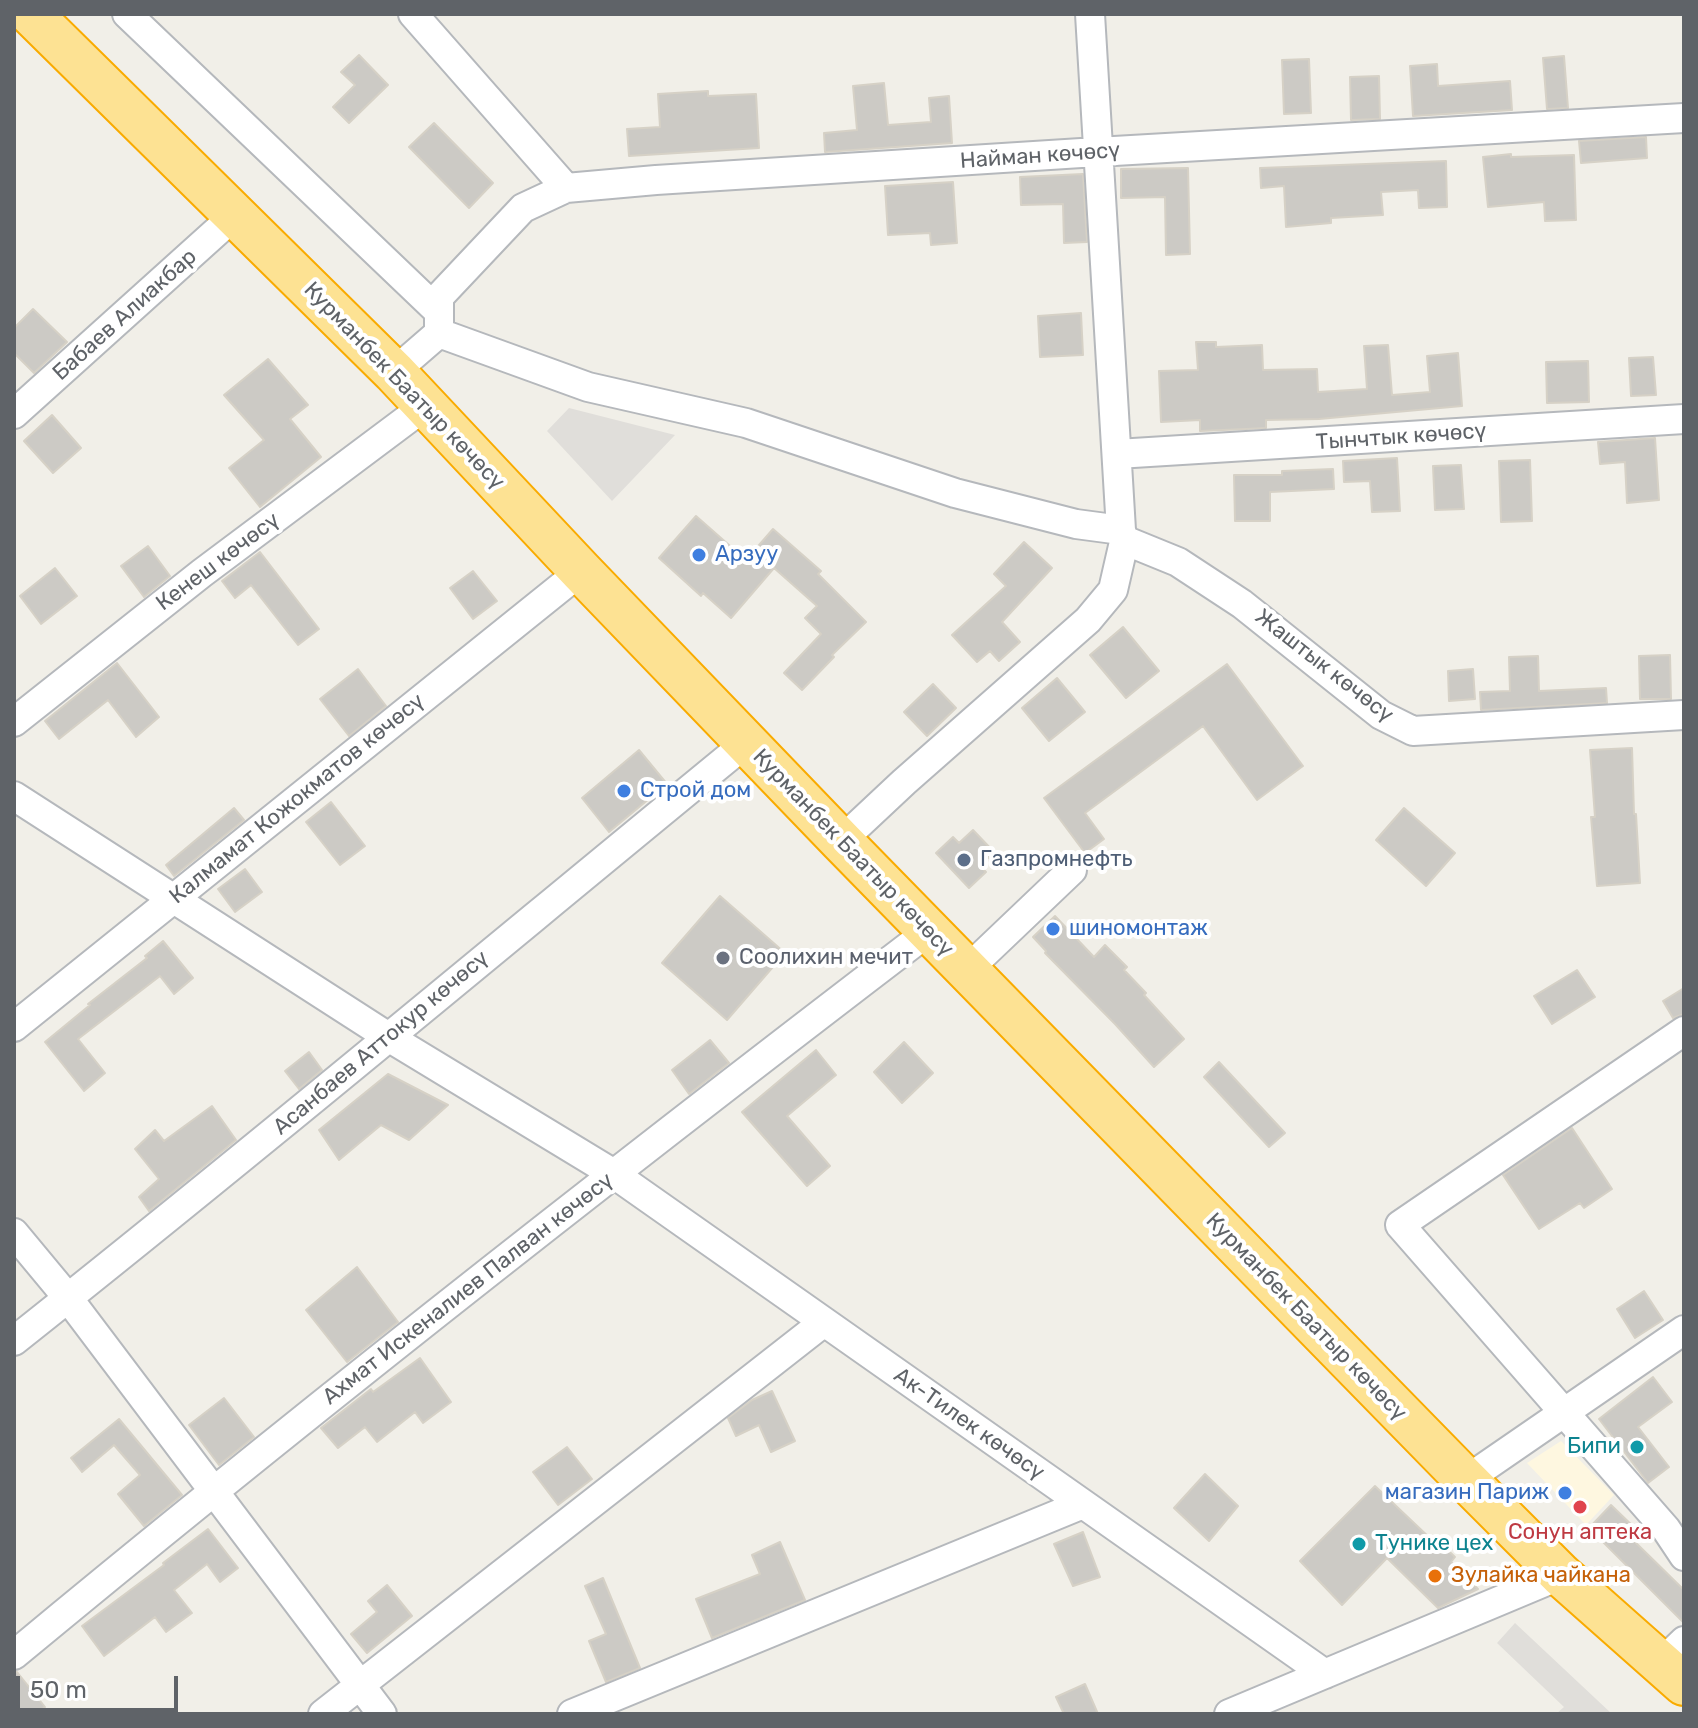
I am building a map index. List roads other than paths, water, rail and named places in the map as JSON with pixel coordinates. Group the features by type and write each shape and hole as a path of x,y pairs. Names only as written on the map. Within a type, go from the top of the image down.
{"highway":[{"name":"Курманбек Баатыр көчөсү","path":"31,14 394,372 746,743 1466,1480 1561,1575 1676,1663"}],"street":[{"path":"127,14 439,314"},
{"path":"413,14 566,188"},
{"path":"841,841 1088,620 1113,590 1123,535 1090,14"},
{"name":"Найман көчөсү","path":"394,372 523,208 566,188 1097,152 1684,118"},
{"name":"Бабаев Алиакбар","path":"16,409 235,215"},
{"name":"Жаштык көчөсү","path":"439,314 588,387 746,423 955,493 1123,535 1178,562 1242,604 1381,715 1413,731 1684,715"},
{"name":"Кенеш көчөсү","path":"14,722 202,573 425,406"},
{"name":"Тынчтык көчөсү","path":"1117,454 1684,419"},
{"name":"Калмамат Кожокматов көчөсү","path":"14,1027 581,571"},
{"name":"Асанбаев Аттокур көчөсү","path":"14,1341 390,1038 746,743"},
{"name":"Ак-Тилек көчөсү","path":"14,796 390,1038 614,1174 1325,1674"},
{"path":"967,970 1072,870"},
{"name":"Ахмат Искеналиев Палван көчөсү","path":"14,1655 213,1491 614,1174 929,931"},
{"path":"1684,1031 1400,1225 1566,1412 1666,1529 1684,1556"},
{"path":"14,1233 68,1298 382,1714"},
{"path":"323,1714 824,1322"},
{"path":"1466,1480 1684,1330"},
{"path":"572,1714 1083,1504"},
{"path":"1229,1714 1561,1575"}],"place":[{"name":"Арзуу","path":"699,555"},
{"name":"Строй дом","path":"624,791"},
{"name":"Газпромнефть","path":"964,860"},
{"name":"шиномонтаж","path":"1053,929"},
{"name":"Соолихин мечит","path":"723,958"},
{"name":"Бипи","path":"1637,1447"},
{"name":"магазин Париж","path":"1565,1493"},
{"name":"Сонун аптека","path":"1580,1507"},
{"name":"Тунике цех","path":"1359,1544"},
{"name":"Зулайка чайкана","path":"1435,1576"}]}
